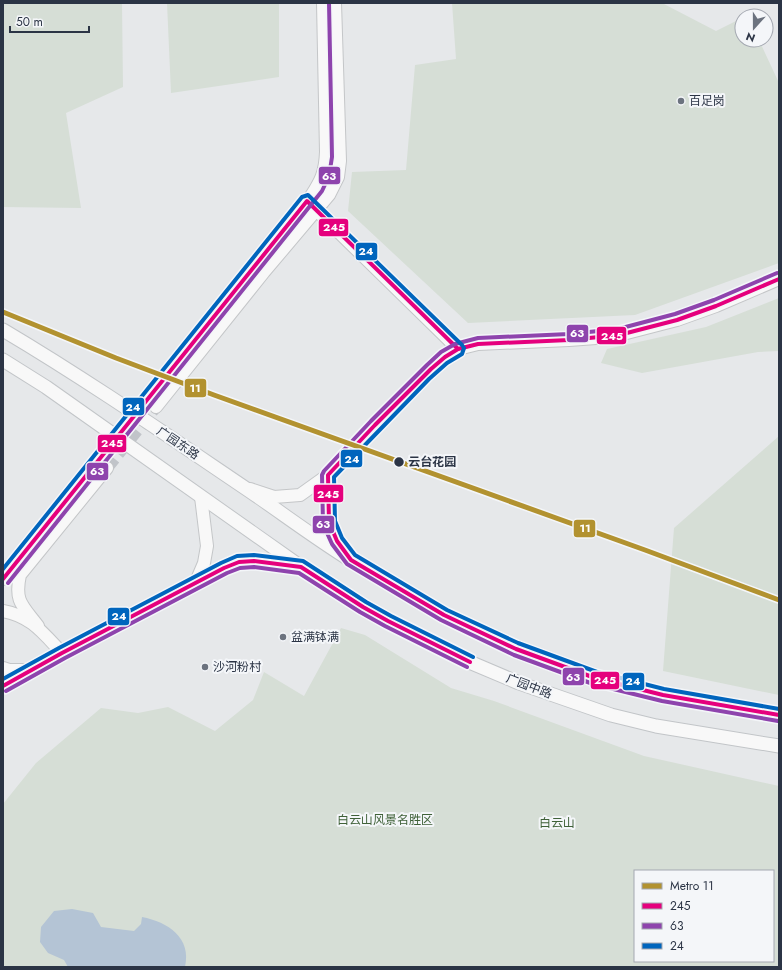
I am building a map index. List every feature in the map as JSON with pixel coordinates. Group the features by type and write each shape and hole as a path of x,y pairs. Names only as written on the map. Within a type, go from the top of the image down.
{"main road":[{"path":"323,3 326,99 326,167 320,182 152,403 317,210 335,186 340,161 335,3"},
{"path":"307,201 458,349"},
{"path":"241,485 274,497 300,495 328,475 431,369 445,357 458,349 478,344 576,340 619,335 677,320 716,306 779,279"},
{"name":"广园东路","path":"3,330 69,370 351,560"},
{"path":"3,360 46,387 301,568"},
{"path":"3,579 103,465 20,575 18,587 19,601 38,626 62,653"},
{"path":"328,475 329,522 337,541 351,560 444,615 505,644 559,666 628,687 662,695 779,715"},
{"path":"195,584 204,563 207,546 201,497"},
{"path":"3,668 9,670 30,670 239,562 254,561 301,568"},
{"name":"广园中路","path":"301,568 362,607 388,621 467,661 519,682 611,714 656,726 779,746"},
{"path":"3,611 22,617 38,626"}],"street":[{"path":"3,686 30,670"}],"green space":[{"path":"3,3 122,3 123,87 66,113 81,208 3,207"},
{"path":"167,3 279,3 279,77 171,93"},
{"path":"452,3 662,3 716,31 734,22 734,48 763,48 779,83 779,263 635,315 468,323 348,211 352,172 406,170 415,65 456,59"},
{"path":"779,298 779,351 758,352 642,373 601,363 607,349 706,327"},
{"path":"779,436 779,695 663,671 674,528"},
{"name":"白云山风景名胜区","path":"341,628 365,635 451,688 494,701 644,756 779,786 779,967 3,967 3,804 36,763 101,708 138,713 168,707 215,731 253,700 264,672 304,696"}],"water":[{"path":"72,909 93,913 101,927 134,931 141,924 142,917 152,919 169,927 176,933 185,948 185,967 68,967 64,960 48,953 40,942 41,927 54,911"}],"tunnel":[{"path":"98,462 148,400"},
{"path":"107,468 156,407"}],"metro line":[{"name":"11","path":"3,312 116,358 214,395 645,550 779,600"}],"transit line":[{"name":"63","path":"8,583 322,191 329,176 332,157 329,3"},
{"name":"24","path":"3,569 302,197 308,195 464,348 462,354 447,363 429,379 334,477 335,521 342,538 355,555 447,610 518,643 597,672 664,689 779,709"},
{"name":"245","path":"3,579 307,201 458,349"},
{"name":"63","path":"777,273 714,300 675,314 618,329 569,334 478,338 455,344 441,352 427,365 371,421 324,471 322,475 323,524 332,544 347,564 441,620 514,655 593,684 662,701 778,721"},
{"name":"245","path":"779,279 716,306 677,320 619,335 569,340 478,344 458,349 445,357 431,369 328,475 329,522 337,541 351,560 444,615 516,649 595,678 663,695 779,715"},
{"name":"24","path":"3,679 221,563 237,556 254,555 303,561 366,602 473,657"},
{"name":"245","path":"3,686 62,653 224,568 239,562 254,561 301,567 363,607 470,662"},
{"name":"63","path":"6,691 65,658 227,573 240,568 254,567 299,573 385,626 467,667"}],"place":[{"name":"百足岗","path":"681,101"},
{"name":"云台花园","path":"399,462"},
{"name":"盆满钵满","path":"283,637"},
{"name":"沙河粉村","path":"205,667"}],"park label":[{"name":"白云山","path":"557,823"}]}
